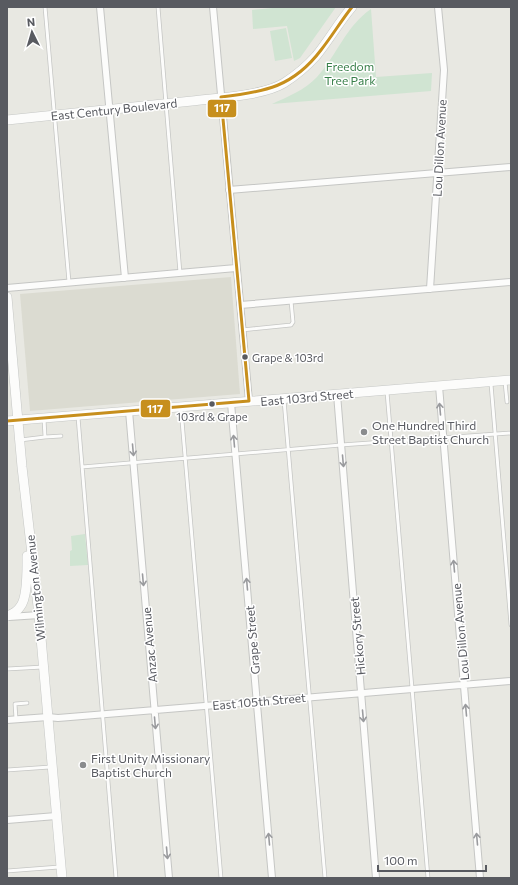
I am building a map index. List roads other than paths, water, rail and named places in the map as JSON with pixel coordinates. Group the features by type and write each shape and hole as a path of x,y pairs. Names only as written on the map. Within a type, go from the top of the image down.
{"main road":[{"name":"East Century Boulevard","path":"7,120 166,104 263,92 283,84 304,68 316,56 352,7"},
{"name":"Wilmington Avenue","path":"7,297 10,360 39,615 62,878"},
{"name":"East 103rd Street","path":"7,422 508,380"},
{"path":"7,617 22,606 27,582 27,519"}],"street":[{"path":"100,7 124,278"},
{"path":"213,7 249,401"},
{"name":"Lou Dillon Avenue","path":"430,289 444,70 438,7"},
{"path":"229,190 511,167"},
{"path":"7,288 236,268"},
{"path":"240,305 511,282"},
{"name":"Lou Dillon Avenue","path":"438,386 480,878"},
{"name":"Hickory Street","path":"337,394 376,878"},
{"name":"Grape Street","path":"231,403 272,878"},
{"name":"Anzac Avenue","path":"129,411 169,878"},
{"path":"7,617 39,615"},
{"name":"East 105th Street","path":"7,720 48,717 58,718 511,680"},
{"path":"7,820 56,816"}],"lane":[{"path":"45,7 69,283"},
{"path":"158,7 180,273"},
{"path":"242,330 291,325 293,322 291,301"},
{"path":"507,402 508,380"},
{"path":"491,381 511,625"},
{"path":"387,390 428,878"},
{"path":"284,398 325,878"},
{"path":"180,407 221,878"},
{"path":"78,416 116,878"},
{"path":"44,419 46,437"},
{"path":"82,467 511,432"},
{"path":"20,440 61,436"},
{"path":"7,669 43,667"},
{"path":"16,719 15,704 27,703"},
{"path":"7,770 52,767"},
{"path":"7,871 61,867"}],"place":[{"name":"Grape & 103rd","path":"245,357"},
{"name":"103rd & Grape","path":"212,404"},
{"name":"One Hundred Third Street Baptist Church","path":"364,432"},
{"name":"First Unity Missionary Baptist Church","path":"83,765"}],"park label":[{"name":"Freedom Tree Park","path":"350,73"}]}
